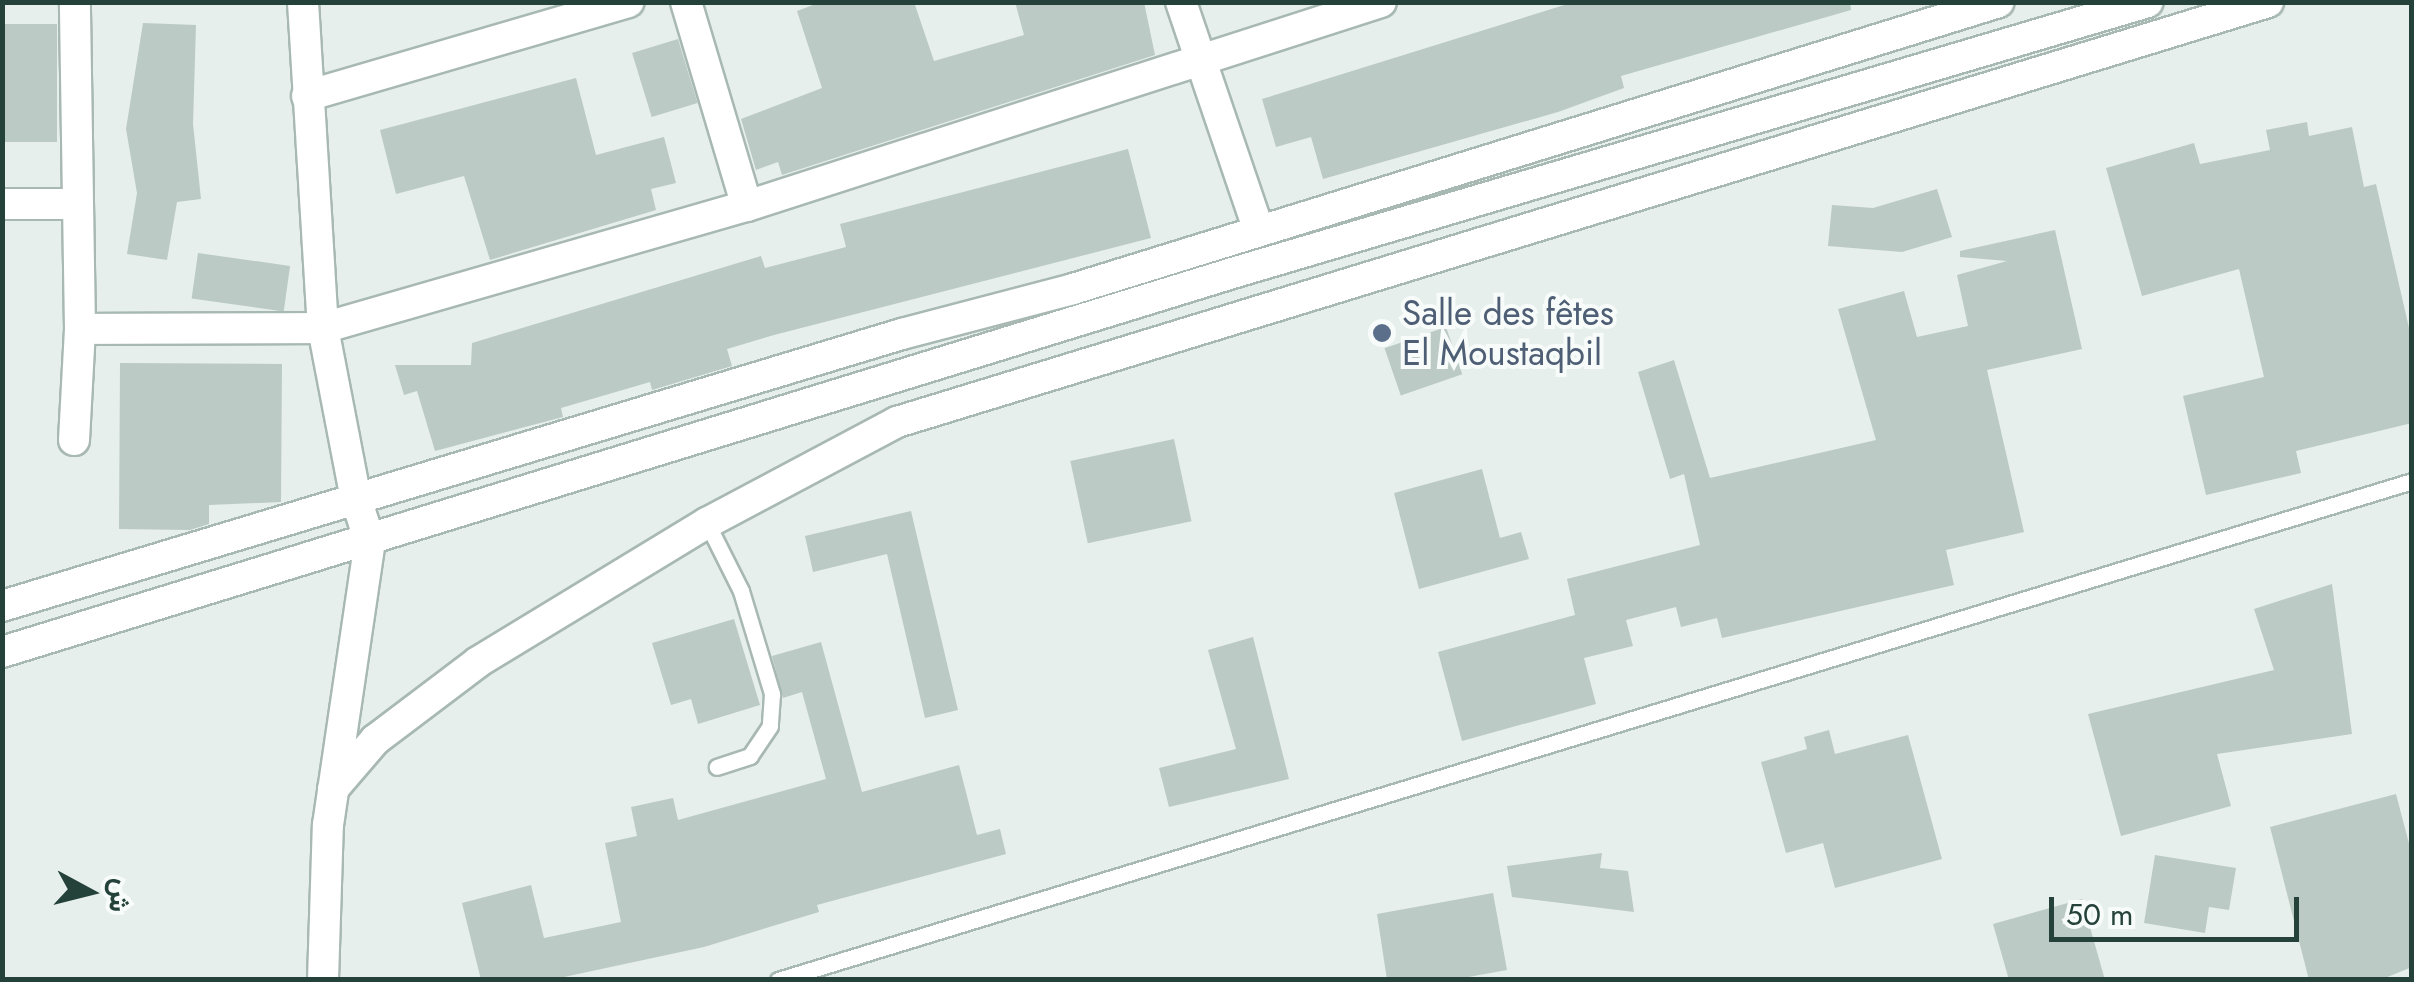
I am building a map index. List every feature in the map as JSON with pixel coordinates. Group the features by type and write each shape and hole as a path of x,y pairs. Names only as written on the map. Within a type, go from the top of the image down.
{"street":[{"path":"74,2 80,329 74,440"},
{"path":"303,2 324,328 339,436 370,542 332,789 323,980"},
{"path":"308,96 629,2"},
{"path":"686,2 747,206"},
{"path":"1181,2 1196,61 1258,228"},
{"path":"80,329 324,328 747,206 1382,2"},
{"path":"2,606 1999,2"},
{"path":"2,652 370,542 1229,274 2148,2"},
{"path":"332,789 375,740 462,673 707,523 896,422 2232,8 2268,2"},
{"path":"2,204 75,204"}],"lane":[{"path":"778,980 2412,481"},
{"path":"707,523 741,591 772,694 770,726 750,756 717,767"}],"building":[{"path":"821,2 914,2 934,61 1024,35 1015,2 1144,2 1155,55 782,175 778,162 756,170 741,119 822,88 797,11"},
{"path":"1574,2 1850,2 1851,10 1621,76 1624,88 1558,112 1323,179 1311,137 1276,147 1262,99"},
{"path":"143,23 196,25 193,124 201,199 177,202 167,260 127,254 137,193 126,129"},
{"path":"2,24 57,24 57,142 2,142"},
{"path":"678,39 698,103 652,117 632,53"},
{"path":"576,78 596,155 664,137 676,183 651,189 656,210 490,260 464,176 396,194 380,130"},
{"path":"2307,122 2309,136 2352,127 2364,187 2376,184 2412,341 2412,423 2296,451 2301,473 2206,495 2183,396 2264,377 2239,269 2142,296 2106,168 2194,143 2200,164 2270,150 2266,130"},
{"path":"1128,149 1151,238 774,335 727,349 732,366 652,390 650,382 561,408 563,417 435,451 417,391 404,395 395,365 471,365 472,343 761,256 765,268 846,247 840,224"},
{"path":"1937,189 1952,237 1902,252 1828,246 1832,205 1873,208"},
{"path":"2055,230 2082,349 1987,370 2024,532 1946,550 1954,585 1722,638 1717,618 1681,627 1676,607 1626,620 1633,646 1584,658 1596,704 1462,741 1438,652 1575,615 1567,579 1700,545 1684,474 1670,479 1638,372 1674,360 1710,478 1876,440 1838,309 1904,291 1917,337 1968,326 1957,275 2007,261 1960,257 1960,251"},
{"path":"198,253 290,266 284,311 192,299"},
{"path":"1446,327 1462,374 1401,395 1385,348"},
{"path":"120,363 282,364 281,502 209,505 209,524 190,530 119,529"},
{"path":"1174,439 1191,521 1088,543 1070,461"},
{"path":"1482,469 1500,538 1521,532 1529,559 1419,589 1394,493"},
{"path":"911,511 958,710 925,718 887,554 813,572 805,536"},
{"path":"2332,584 2352,734 2217,754 2231,806 2121,836 2088,714 2274,670 2254,609"},
{"path":"734,619 760,705 698,724 691,699 671,705 652,643"},
{"path":"1253,637 1289,779 1169,807 1159,768 1236,749 1208,650"},
{"path":"821,642 862,792 959,765 977,835 1000,829 1006,854 817,905 819,912 704,947 550,980 481,980 462,903 531,885 544,938 621,922 605,843 637,836 631,807 673,798 678,820 826,779 802,692 783,698 772,656"},
{"path":"1829,730 1835,754 1908,735 1942,859 1835,888 1823,843 1786,853 1761,762 1807,749 1804,737"},
{"path":"2396,794 2412,855 2412,967 2380,980 2309,980 2270,827"},
{"path":"1602,853 1600,868 1628,871 1634,912 1512,897 1507,866"},
{"path":"2155,855 2236,868 2229,910 2209,907 2205,933 2144,923"},
{"path":"1493,893 1507,970 1452,980 1387,980 1377,914"},
{"path":"2082,899 2105,980 2009,980 1993,924"}],"place":[{"name":"Salle des fêtes El Moustaqbil","path":"1382,333"}]}
